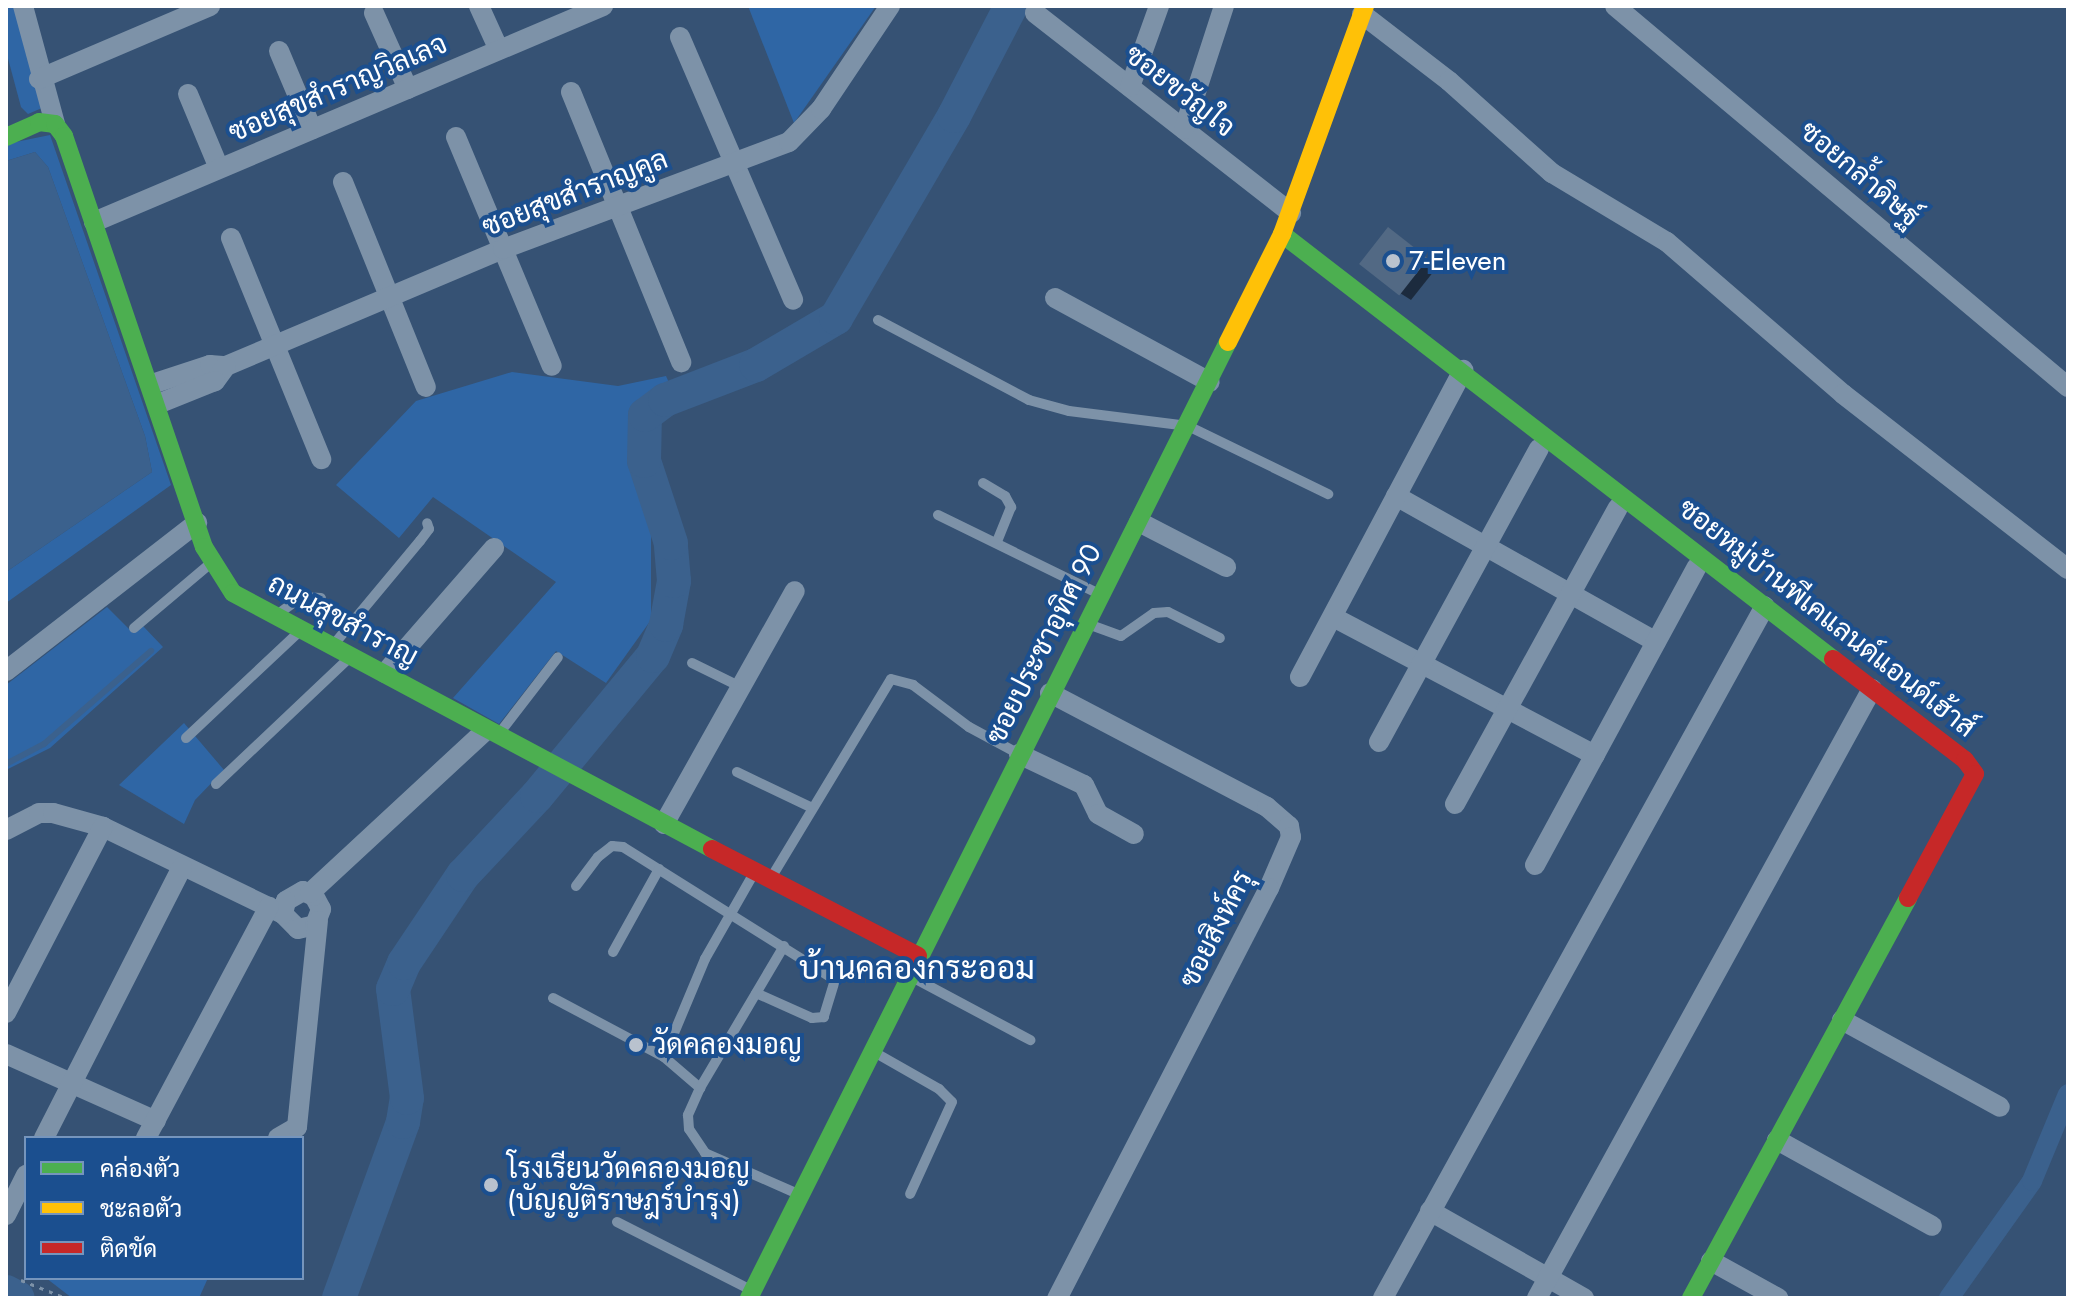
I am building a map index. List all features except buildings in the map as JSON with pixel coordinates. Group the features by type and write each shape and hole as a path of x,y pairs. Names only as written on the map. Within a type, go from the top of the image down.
{"street":[{"path":"6,137 39,122 55,124 39,79 23,6"},
{"path":"39,79 210,6"},
{"path":"479,6 499,50"},
{"name":"ซอยสุขสำราญคูล","path":"152,384 210,365 226,366 389,295 617,205 732,164 803,132 890,6"},
{"path":"1130,87 1159,6"},
{"path":"1184,129 1224,6"},
{"name":"ซอยกล้ำดิษฐ์","path":"1615,6 2068,387"},
{"name":"ซอยสุขสำราญวิลเลจ","path":"94,222 592,8"},
{"path":"1363,10 1449,81 1552,173 1667,242 1843,394 2068,569"},
{"name":"ซอยประชาอุทิศ 90","path":"751,1294 908,975 1188,426 1282,234 1363,10"},
{"path":"374,13 408,89"},
{"name":"ซอยขวัญใจ","path":"1035,13 1291,213"},
{"path":"680,37 793,300"},
{"path":"279,51 312,129"},
{"path":"571,92 681,362"},
{"path":"188,94 219,168"},
{"name":"ถนนสุขสำราญ","path":"55,124 152,384 211,563 233,593 385,673 490,734 918,956"},
{"path":"456,137 552,366"},
{"path":"343,182 426,387"},
{"name":"ซอยหมู่บ้านพีเคแลนด์แอนด์เฮ้าส์","path":"1282,234 1463,370 1965,760 1975,774 1691,1298"},
{"path":"231,238 321,459"},
{"path":"1055,298 1210,382"},
{"name":"ซอยสุขสำราญคูล","path":"158,404 215,381 226,366"},
{"path":"1300,677 1463,370"},
{"path":"1379,742 1539,449"},
{"path":"1396,496 1656,642"},
{"path":"1455,804 1618,508"},
{"path":"1139,522 1226,567"},
{"path":"6,671 197,523"},
{"path":"385,673 494,548"},
{"path":"1535,865 1697,567"},
{"path":"664,824 795,591"},
{"path":"1383,1298 1765,606"},
{"path":"1333,617 1595,755"},
{"path":"1537,1298 1872,689"},
{"name":"ซอยสิงห์ครุ","path":"1050,693 1267,807 1289,826 1291,837 1269,888 1057,1298"},
{"path":"6,1054 72,1083 151,1129 276,910 291,896 310,893 490,734"},
{"path":"1019,754 1084,785 1098,814 1134,834"},
{"path":"6,830 48,812 103,827 276,910 298,929 318,921"},
{"path":"6,1013 103,827"},
{"path":"45,1136 182,867"},
{"path":"281,1136 297,1127 320,904 310,893"},
{"path":"1842,1020 2000,1107"},
{"path":"1777,1140 1932,1226"},
{"path":"6,1215 24,1179"},
{"path":"1430,1211 1584,1298"},
{"path":"1711,1261 1778,1298"}],"lane":[{"path":"878,320 1029,400 1093,415 1188,426 1328,494"},
{"path":"983,483 1005,496 1011,507 997,542"},
{"path":"938,515 1101,595"},
{"path":"333,645 420,541 429,529 427,523"},
{"path":"134,628 211,563"},
{"path":"276,616 301,597 321,598"},
{"path":"1086,624 1121,636 1154,613 1168,612 1220,638"},
{"path":"186,738 302,629"},
{"path":"216,784 352,656"},
{"path":"490,734 558,657"},
{"path":"692,663 741,687"},
{"path":"664,1057 705,959 732,913 812,808 891,679 913,685 969,727 1019,754"},
{"path":"737,772 812,808"},
{"path":"576,886 612,846 623,847 835,980 830,1008 824,1017 812,1018 756,993"},
{"path":"613,952 659,869"},
{"path":"784,946 700,1088 688,1115 689,1129 705,1153 800,1195"},
{"path":"908,975 1030,1040"},
{"path":"553,998 664,1057 700,1088"},
{"path":"872,1051 939,1089 952,1102 910,1194"},
{"path":"617,1222 751,1294"}],"path":[{"path":"21,1280 66,1298"}],"shaded area":[{"path":"6,6 19,6 42,108 28,114 21,107 6,51"},
{"path":"748,6 876,6 794,123"},
{"path":"50,135 171,485 6,603 6,572 152,472 145,436 48,167 35,152 6,161 6,144"},
{"path":"35,152 48,167 145,436 152,472 6,572 6,161"},
{"path":"512,372 618,386 666,376 670,385 632,417 628,436 633,480 651,525 651,620 606,683 556,651 499,724 453,698 556,582 433,497 399,538 336,485 416,401"},
{"path":"107,607 133,633 143,626 163,647 50,748 6,770 6,685"},
{"path":"184,723 224,770 195,800 184,824 119,785"},
{"path":"49,1280 207,1280 199,1298 72,1298"}],"waterway":[{"path":"339,1298 403,1122 407,1098 393,989 404,963 463,875 537,796 653,656 666,625 674,581 671,543 644,461 645,415 665,400 756,365 836,318 954,116 1011,6"},
{"path":"6,764 44,744 151,651"},
{"path":"1949,1298 2032,1181 2068,1094"},
{"path":"6,1292 18,1298"}],"traffic: fast":[{"path":"6,137 39,122 55,124 64,136 204,547 233,593 712,849"},
{"path":"1282,234 1833,659"},
{"path":"749,1298 1228,342"},
{"path":"1691,1298 1908,898"}],"traffic: slow":[{"path":"1228,342 1282,234 1365,6"}],"traffic: jam":[{"path":"1833,659 1965,760 1975,774 1908,898"},
{"path":"712,849 918,956"}],"place":[{"name":"7-Eleven","path":"1393,261"},
{"name":"วัดคลองมอญ","path":"636,1045"},
{"name":"โรงเรียนวัดคลองมอญ (บัญญัติราษฎร์บำรุง)","path":"491,1185"}],"district":[{"name":"บ้านคลองกระออม","path":"917,968"}]}
